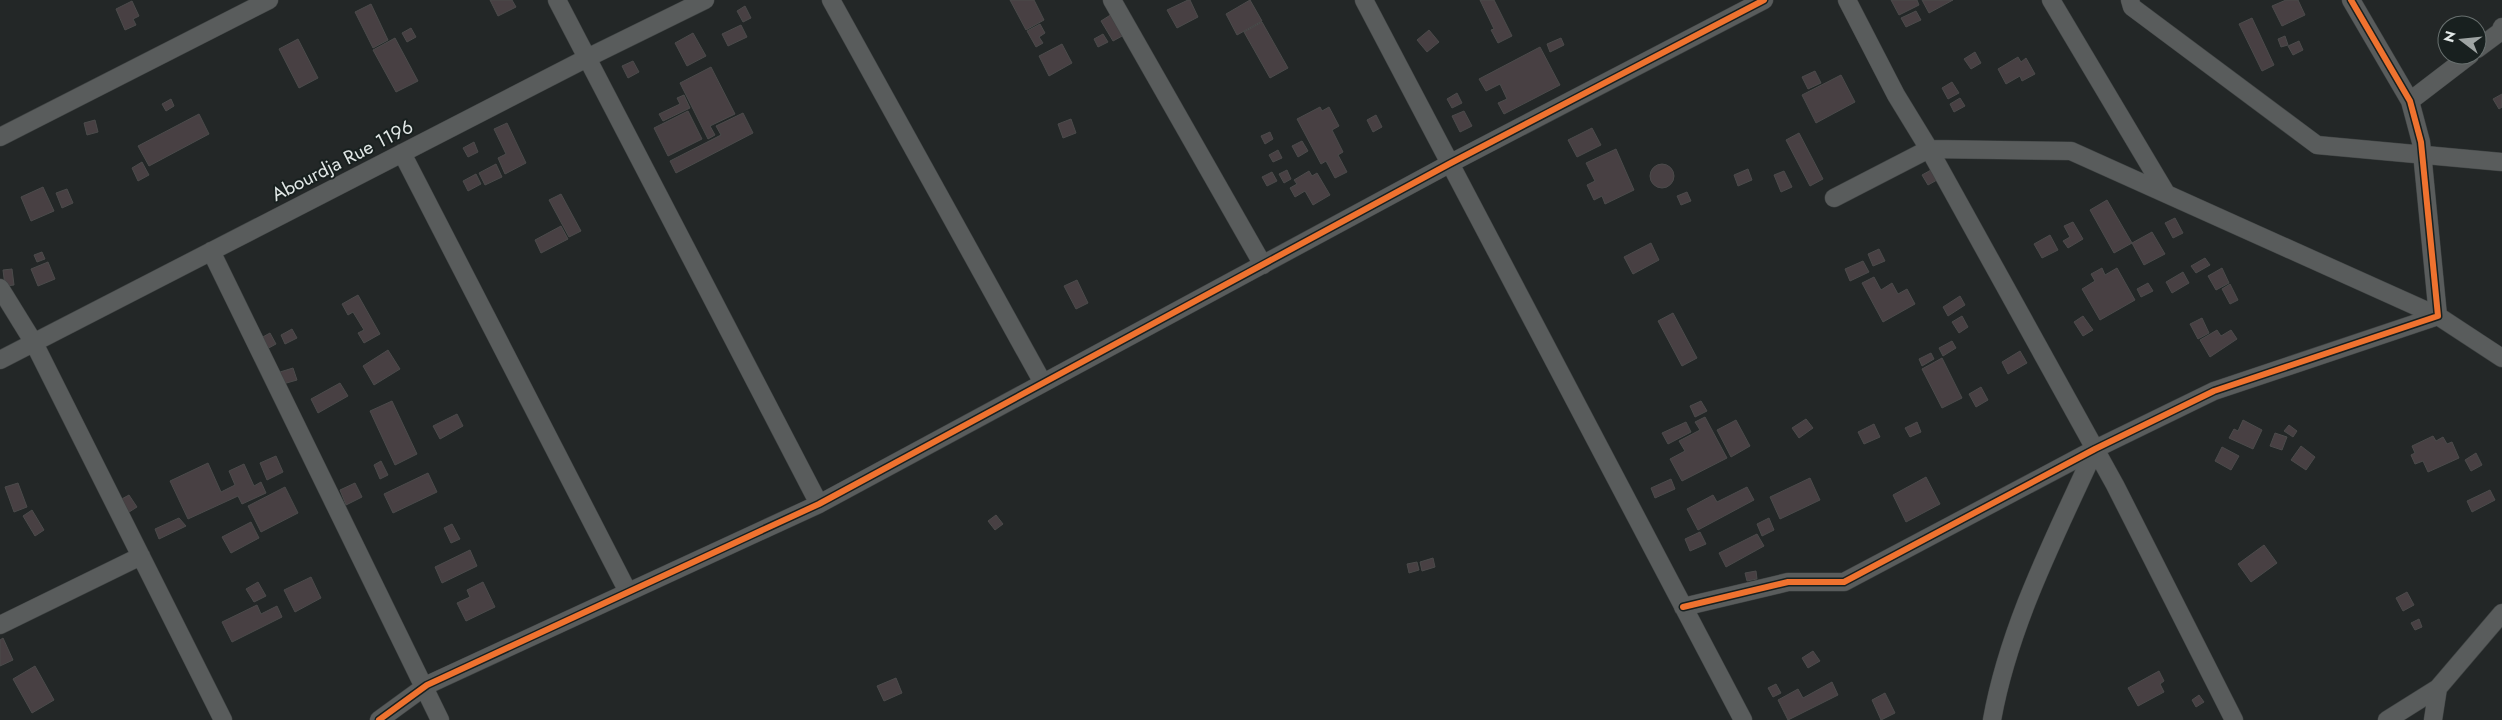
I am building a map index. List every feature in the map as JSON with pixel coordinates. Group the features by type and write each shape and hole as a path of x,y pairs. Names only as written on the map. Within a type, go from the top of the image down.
{"street":[{"path":"0,137 269,0"},
{"path":"557,0 819,504"},
{"name":"Abourdja Rue 1196","path":"0,360 587,58 705,0"},
{"path":"831,0 1043,383"},
{"path":"1112,0 1263,265"},
{"path":"1364,0 1743,720"},
{"path":"379,720 424,688 819,504 1449,164 1764,0"},
{"path":"1847,0 1896,95 1929,149 2095,449 2234,720"},
{"path":"2051,0 2166,193"},
{"path":"2130,0 2132,7 2318,145 2502,162"},
{"path":"2351,0 2410,101 2421,142 2438,316"},
{"path":"2487,42 2500,32 2502,27"},
{"path":"2410,101 2457,65"},
{"path":"1834,198 1929,149 2071,150 2438,316 2502,358"},
{"path":"402,153 628,592"},
{"path":"211,251 440,720"},
{"path":"0,288 34,343 223,720"},
{"path":"1683,607 1788,582 1844,582 2095,449 2214,391 2438,316"},
{"path":"1992,720 1996,698 2028,597 2095,449"},
{"path":"0,624 141,556"},
{"path":"2387,720 2438,688 2502,613"},
{"path":"2433,720 2438,688"}],"building":[{"path":"490,0 512,0 516,7 498,16"},
{"path":"1010,0 1034,0 1044,20 1026,30"},
{"path":"1190,0 1198,17 1177,28 1167,10"},
{"path":"1250,0 1262,21 1237,35 1226,14"},
{"path":"1480,0 1494,0 1512,36 1498,43 1491,30 1494,29"},
{"path":"1891,0 1917,0 1919,5 1899,15"},
{"path":"1922,0 1953,0 1929,13"},
{"path":"2286,0 2298,0 2305,15 2282,26 2272,6"},
{"path":"132,1 139,16 133,19 136,25 125,30 116,9"},
{"path":"371,4 388,40 373,48 355,12"},
{"path":"745,6 751,18 743,22 737,11"},
{"path":"1916,11 1921,20 1906,27 1901,18"},
{"path":"1112,14 1124,35 1113,41 1101,21"},
{"path":"2252,18 2274,65 2262,71 2239,24"},
{"path":"1262,22 1288,68 1270,78 1244,32"},
{"path":"1040,24 1045,33 1039,37 1043,43 1036,47 1027,31"},
{"path":"741,25 747,37 728,46 722,34"},
{"path":"411,28 416,37 407,42 402,33"},
{"path":"1429,30 1439,42 1427,52 1417,40"},
{"path":"693,33 706,56 687,66 675,43"},
{"path":"1103,34 1108,42 1098,47 1094,39"},
{"path":"2285,36 2288,45 2281,47 2278,39"},
{"path":"395,38 418,81 396,92 373,50"},
{"path":"1561,38 1564,45 1550,52 1547,44"},
{"path":"298,39 318,78 299,88 279,49"},
{"path":"2299,41 2303,50 2293,55 2288,46"},
{"path":"1062,44 1072,63 1049,76 1039,56"},
{"path":"1540,47 1560,85 1504,114 1498,103 1507,99 1500,84 1486,91 1479,79"},
{"path":"1975,52 1981,63 1971,69 1964,59"},
{"path":"2018,57 2021,62 2026,58 2035,74 2022,81 2020,76 2006,84 1998,69"},
{"path":"633,61 639,72 628,78 622,66"},
{"path":"711,67 735,114 710,126 715,135 708,139 680,83"},
{"path":"1815,71 1821,83 1808,89 1802,77"},
{"path":"1841,75 1855,102 1816,123 1802,95"},
{"path":"1952,82 1959,93 1948,99 1942,88"},
{"path":"1457,93 1462,103 1452,108 1447,99"},
{"path":"2502,94 2502,107 2499,109 2493,99"},
{"path":"684,95 690,108 663,121 659,114 680,104 677,98"},
{"path":"1960,98 1965,106 1954,112 1950,104"},
{"path":"171,99 174,106 166,111 162,104"},
{"path":"1320,107 1322,111 1329,107 1339,126 1332,130 1343,152 1338,155 1347,172 1335,178 1326,161 1321,164 1297,119"},
{"path":"688,111 702,139 668,156 654,128"},
{"path":"1464,111 1472,126 1460,132 1452,116"},
{"path":"743,113 753,133 676,173 670,161 721,135 716,126"},
{"path":"199,114 209,134 149,166 138,146"},
{"path":"1376,115 1382,127 1373,132 1367,120"},
{"path":"1071,119 1076,133 1063,138 1058,124"},
{"path":"95,120 98,132 87,135 84,123"},
{"path":"507,123 526,163 505,174 498,158 506,154 494,129"},
{"path":"1592,128 1601,145 1577,157 1568,140"},
{"path":"1270,132 1273,139 1265,144 1261,136"},
{"path":"1799,133 1823,179 1810,186 1786,140"},
{"path":"1302,141 1308,151 1298,157 1292,146"},
{"path":"474,142 478,152 468,157 463,148"},
{"path":"1616,149 1634,190 1605,204 1602,196 1594,200 1587,185 1595,181 1586,163"},
{"path":"1278,150 1282,158 1273,162 1269,155"},
{"path":"142,162 149,175 138,181 132,168"},
{"path":"496,164 502,177 485,185 479,173"},
{"path":"1662,164 1667,165 1673,171 1673,181 1667,187 1662,188 1657,187 1651,181 1650,176 1651,171 1657,165"},
{"path":"1748,169 1752,180 1738,186 1734,175"},
{"path":"1287,170 1291,179 1284,183 1279,174"},
{"path":"1931,170 1937,180 1928,185 1922,175"},
{"path":"1309,171 1312,176 1317,173 1330,195 1313,205 1305,191 1295,197 1290,188 1297,184 1294,180"},
{"path":"1784,171 1792,187 1781,192 1774,175"},
{"path":"1272,172 1277,181 1267,186 1262,177"},
{"path":"476,174 481,184 468,191 463,181"},
{"path":"43,187 54,211 31,221 21,197"},
{"path":"67,189 73,203 62,208 56,193"},
{"path":"1687,192 1691,201 1681,205 1677,196"},
{"path":"561,194 581,231 569,237 549,200"},
{"path":"2107,200 2132,243 2114,253 2090,210"},
{"path":"2175,218 2183,233 2173,238 2165,223"},
{"path":"2073,222 2083,239 2068,248 2063,241 2070,237 2064,226"},
{"path":"561,226 568,239 541,253 535,240"},
{"path":"2152,232 2165,254 2144,265 2132,243"},
{"path":"2050,235 2058,250 2042,258 2034,244"},
{"path":"1651,243 1659,260 1633,274 1624,257"},
{"path":"1879,249 1885,261 1873,266 1868,254"},
{"path":"42,252 45,259 37,262 34,255"},
{"path":"2205,258 2210,265 2196,273 2191,266"},
{"path":"1863,261 1869,272 1850,281 1845,269"},
{"path":"48,262 55,279 38,286 31,269"},
{"path":"2102,268 2105,275 2117,268 2135,300 2100,320 2082,289 2095,281 2091,274"},
{"path":"2222,268 2229,283 2216,290 2208,276"},
{"path":"12,269 14,285 5,286 3,270"},
{"path":"2183,272 2189,283 2172,293 2166,282"},
{"path":"1874,277 1881,290 1892,283 1898,294 1907,289 1915,304 1883,322 1862,283"},
{"path":"1077,280 1088,303 1076,309 1064,286"},
{"path":"2148,283 2153,291 2141,297 2137,289"},
{"path":"2230,284 2238,300 2230,304 2222,289"},
{"path":"358,295 380,334 364,343 358,333 364,330 353,312 348,315 342,304"},
{"path":"1960,296 1965,305 1948,316 1943,307"},
{"path":"1673,313 1697,358 1682,366 1658,321"},
{"path":"1962,316 1968,327 1959,333 1952,322"},
{"path":"2083,316 2093,330 2083,336 2074,322"},
{"path":"2202,318 2209,333 2198,339 2190,324"},
{"path":"292,329 297,338 285,344 281,335"},
{"path":"2217,330 2221,336 2231,330 2237,339 2210,357 2200,340"},
{"path":"270,333 276,344 265,350 259,339"},
{"path":"1952,341 1956,348 1943,356 1939,348"},
{"path":"388,350 400,369 374,385 363,366"},
{"path":"2020,351 2027,363 2008,374 2002,362"},
{"path":"1931,353 1934,359 1922,366 1919,359"},
{"path":"1942,358 1962,398 1942,408 1922,369"},
{"path":"293,368 297,380 283,384 280,372"},
{"path":"340,383 348,396 318,413 311,399"},
{"path":"1981,387 1988,400 1976,407 1969,394"},
{"path":"392,401 417,454 395,465 370,411"},
{"path":"1701,401 1707,411 1695,417 1690,406"},
{"path":"457,414 463,426 440,439 433,426"},
{"path":"1705,417 1727,458 1682,481 1670,459 1685,451 1679,441 1700,430 1695,422"},
{"path":"1806,419 1813,428 1799,438 1792,428"},
{"path":"1736,420 1750,446 1731,457 1717,430"},
{"path":"2243,420 2262,430 2253,449 2229,438 2234,429 2238,431"},
{"path":"1686,422 1691,432 1668,444 1662,433"},
{"path":"1917,422 1921,432 1910,437 1905,428"},
{"path":"1874,424 1880,437 1864,444 1858,432"},
{"path":"2289,425 2297,431 2293,437 2284,431"},
{"path":"2275,433 2287,437 2282,450 2270,446"},
{"path":"2433,436 2436,441 2443,437 2447,444 2452,442 2459,458 2428,472 2423,461 2415,464 2411,455 2415,453 2412,446"},
{"path":"2301,446 2315,457 2306,470 2291,460"},
{"path":"2222,447 2239,456 2231,470 2215,461"},
{"path":"2476,453 2482,465 2471,471 2465,460"},
{"path":"276,456 283,472 267,480 260,463"},
{"path":"381,461 388,475 380,479 374,465"},
{"path":"208,463 221,492 235,485 229,471 244,464 254,486 261,482 266,493 242,504 238,496 188,519 170,481"},
{"path":"428,473 437,492 393,513 384,494"},
{"path":"1926,477 1940,504 1906,522 1893,495"},
{"path":"1810,478 1820,500 1780,519 1770,497"},
{"path":"1671,479 1675,489 1655,498 1651,488"},
{"path":"18,483 27,507 14,512 5,487"},
{"path":"355,483 362,497 346,505 340,490"},
{"path":"285,487 298,513 261,532 248,506"},
{"path":"1747,487 1754,500 1698,530 1687,509 1713,495 1717,502"},
{"path":"2490,490 2495,500 2472,512 2467,501"},
{"path":"129,495 137,507 126,514 118,501"},
{"path":"32,510 44,530 35,536 23,516"},
{"path":"996,515 1003,524 995,530 988,521"},
{"path":"179,518 186,526 159,539 155,529"},
{"path":"1769,518 1774,530 1762,536 1757,524"},
{"path":"251,522 259,538 231,553 222,537"},
{"path":"452,524 460,539 451,543 444,528"},
{"path":"1700,532 1706,544 1690,551 1685,539"},
{"path":"1757,534 1764,546 1726,567 1719,553"},
{"path":"2264,545 2277,563 2251,582 2238,564"},
{"path":"470,550 477,566 442,583 435,567"},
{"path":"1433,558 1435,567 1422,571 1420,562"},
{"path":"1417,562 1419,570 1409,573 1407,564"},
{"path":"1756,571 1757,579 1747,581 1745,573"},
{"path":"311,577 321,598 295,612 284,590"},
{"path":"258,582 266,596 254,602 246,589"},
{"path":"483,582 495,607 466,621 457,603 470,597 467,590"},
{"path":"2407,592 2414,605 2403,611 2396,598"},
{"path":"257,605 261,614 277,606 282,617 232,642 222,622"},
{"path":"2419,619 2422,627 2415,630 2411,623"},
{"path":"3,638 13,660 0,666 0,640"},
{"path":"1813,651 1820,661 1808,668 1802,658"},
{"path":"35,666 54,700 32,713 13,679"},
{"path":"2159,671 2164,681 2160,684 2164,692 2138,706 2128,688"},
{"path":"896,678 902,693 884,701 877,686"},
{"path":"1832,682 1838,695 1788,720 1778,700 1798,689 1803,698"},
{"path":"1776,684 1781,693 1773,697 1768,688"},
{"path":"1885,693 1895,713 1881,720 1872,700"},
{"path":"2199,695 2204,702 2196,707 2192,700"}],"cycle path":[{"path":"379,720 427,685 819,504 1449,164 1764,0"},
{"path":"1683,607 1788,582 1844,582 2095,449 2214,391 2438,316 2421,142 2410,101 2351,0"}]}
